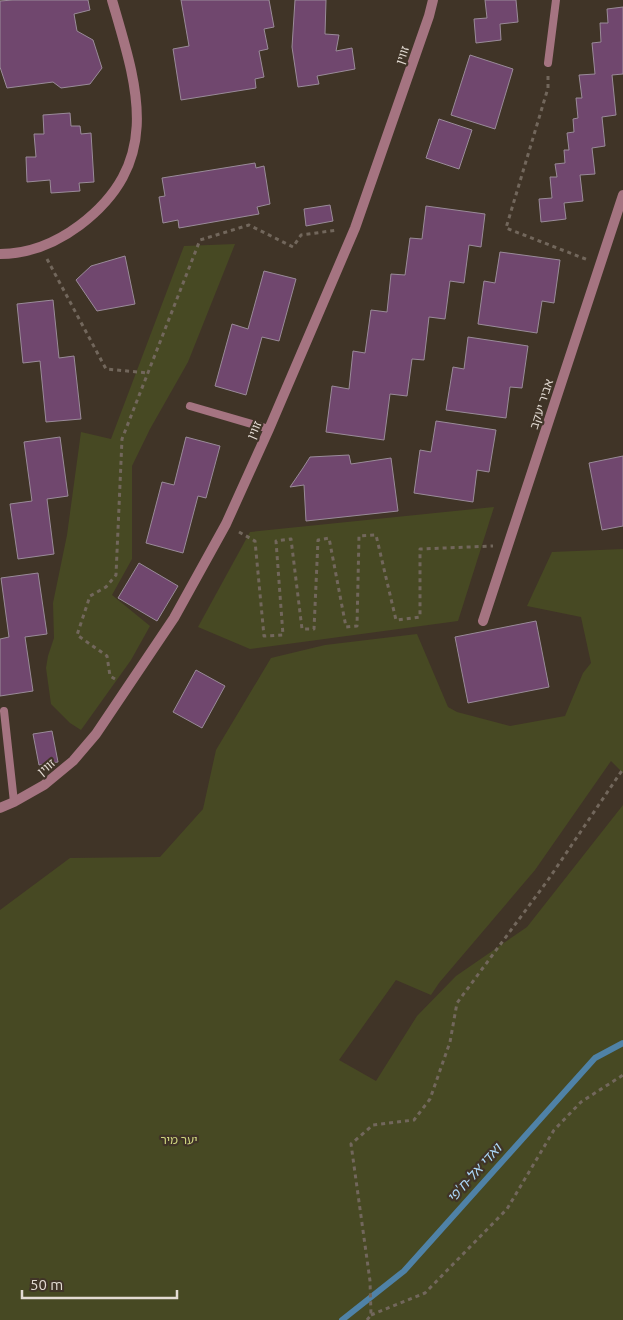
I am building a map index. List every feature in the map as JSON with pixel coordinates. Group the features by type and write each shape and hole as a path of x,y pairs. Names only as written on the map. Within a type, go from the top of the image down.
{"street":[{"path":"0,254 14,254 40,248 67,235 94,214 117,188 129,166 135,146 137,122 130,63 112,0"},
{"name":"זווין","path":"0,808 44,785 73,761 96,734 174,618 226,524 355,228 433,0"},
{"name":"אביר יעקב","path":"483,621 623,195"}],"lane":[{"path":"548,63 556,0"},
{"path":"190,406 269,429"},
{"path":"4,711 14,802"}],"path":[{"path":"548,63 548,88 506,228 600,265"},
{"path":"127,689 110,676 107,656 77,635 90,596 106,587 116,575 122,440 200,240 249,225 293,247 301,235 355,228"},
{"path":"40,248 106,369 148,373"},
{"path":"226,524 255,541 264,636 283,634 276,541 292,539 302,629 314,629 318,540 329,538 346,627 357,626 359,536 376,535 396,620 420,617 420,549 508,545"},
{"path":"371,1315 370,1281 350,1144 373,1125 414,1120 430,1099 450,1042 458,1003 548,880 623,769"},
{"path":"367,1320 371,1315 425,1292 507,1209 554,1130 581,1102 623,1075"}],"green space":[{"path":"235,244 188,362 150,429 132,466 132,559 112,595 150,626 131,660 81,730 70,723 51,704 46,668 54,638 53,603 67,535 81,432 111,439 184,246"},
{"path":"494,507 458,621 250,649 198,627 250,532"},
{"name":"יער מיר","path":"623,549 623,773 611,761 535,870 439,983 431,995 396,980 339,1060 376,1081 417,1016 456,976 527,927 623,805 623,1320 0,1320 0,910 70,858 160,857 203,809 216,750 271,658 325,645 417,634 448,707 457,712 510,726 565,716 583,673 591,663 581,617 527,606 552,552"}],"building":[{"path":"88,0 90,10 74,14 77,31 93,40 102,68 90,84 61,88 53,82 7,88 0,67 0,1"},
{"path":"181,0 269,0 274,27 264,29 268,49 259,51 264,77 255,79 256,88 181,100 173,49 189,46"},
{"path":"295,0 326,0 325,34 339,35 336,51 352,48 355,69 317,76 319,84 298,87 292,47"},
{"path":"485,0 516,0 518,22 500,24 501,40 476,43 474,19 487,18"},
{"path":"623,7 623,74 612,75 616,115 602,117 605,146 592,148 595,174 580,175 583,201 564,203 566,219 541,222 539,199 552,198 550,177 557,177 555,164 565,163 564,150 569,150 567,133 574,132 573,119 578,118 576,98 582,98 579,75 595,74 592,43 601,42 600,23 608,23 607,9"},
{"path":"470,55 513,69 495,129 451,115"},
{"path":"70,113 71,126 80,126 81,134 91,133 94,182 79,183 80,191 51,193 50,180 27,182 26,157 36,157 34,134 44,134 43,115"},
{"path":"439,119 472,130 459,169 426,158"},
{"path":"255,163 256,168 264,166 270,204 257,207 259,214 179,228 178,220 163,223 159,197 165,196 162,178"},
{"path":"330,205 333,221 306,226 304,209"},
{"path":"426,206 485,214 481,247 469,245 464,283 450,281 445,319 429,317 424,360 412,359 407,396 390,394 384,440 326,432 332,386 349,389 353,351 365,353 371,310 387,312 391,274 405,275 410,238 422,239"},
{"path":"500,252 560,260 554,303 542,301 537,333 478,324 484,281 495,283"},
{"path":"125,256 135,304 97,311 76,280 91,266"},
{"path":"264,271 296,279 279,341 262,337 246,395 215,386 232,324 248,329"},
{"path":"53,300 59,358 74,356 81,419 46,422 40,361 23,363 17,304"},
{"path":"468,337 528,346 522,388 510,387 506,418 446,410 453,367 464,369"},
{"path":"436,421 496,430 489,472 477,470 473,502 414,493 420,450 431,452"},
{"path":"60,437 68,496 47,499 54,554 18,559 10,504 32,501 24,442"},
{"path":"186,437 220,446 206,498 198,496 183,553 146,543 162,482 174,485"},
{"path":"349,455 351,464 391,458 398,511 306,521 304,485 290,487 310,457"},
{"path":"623,456 623,526 602,530 589,463"},
{"path":"139,563 178,586 157,621 118,598"},
{"path":"38,573 47,634 25,637 33,691 0,696 0,639 9,637 1,578"},
{"path":"536,621 549,687 468,703 455,637"},
{"path":"196,670 225,686 202,728 173,712"},
{"path":"52,731 58,762 39,765 33,734"}],"waterway":[{"name":"ואדי אל-ח'פי","path":"342,1320 404,1271 595,1058 623,1043"}]}
